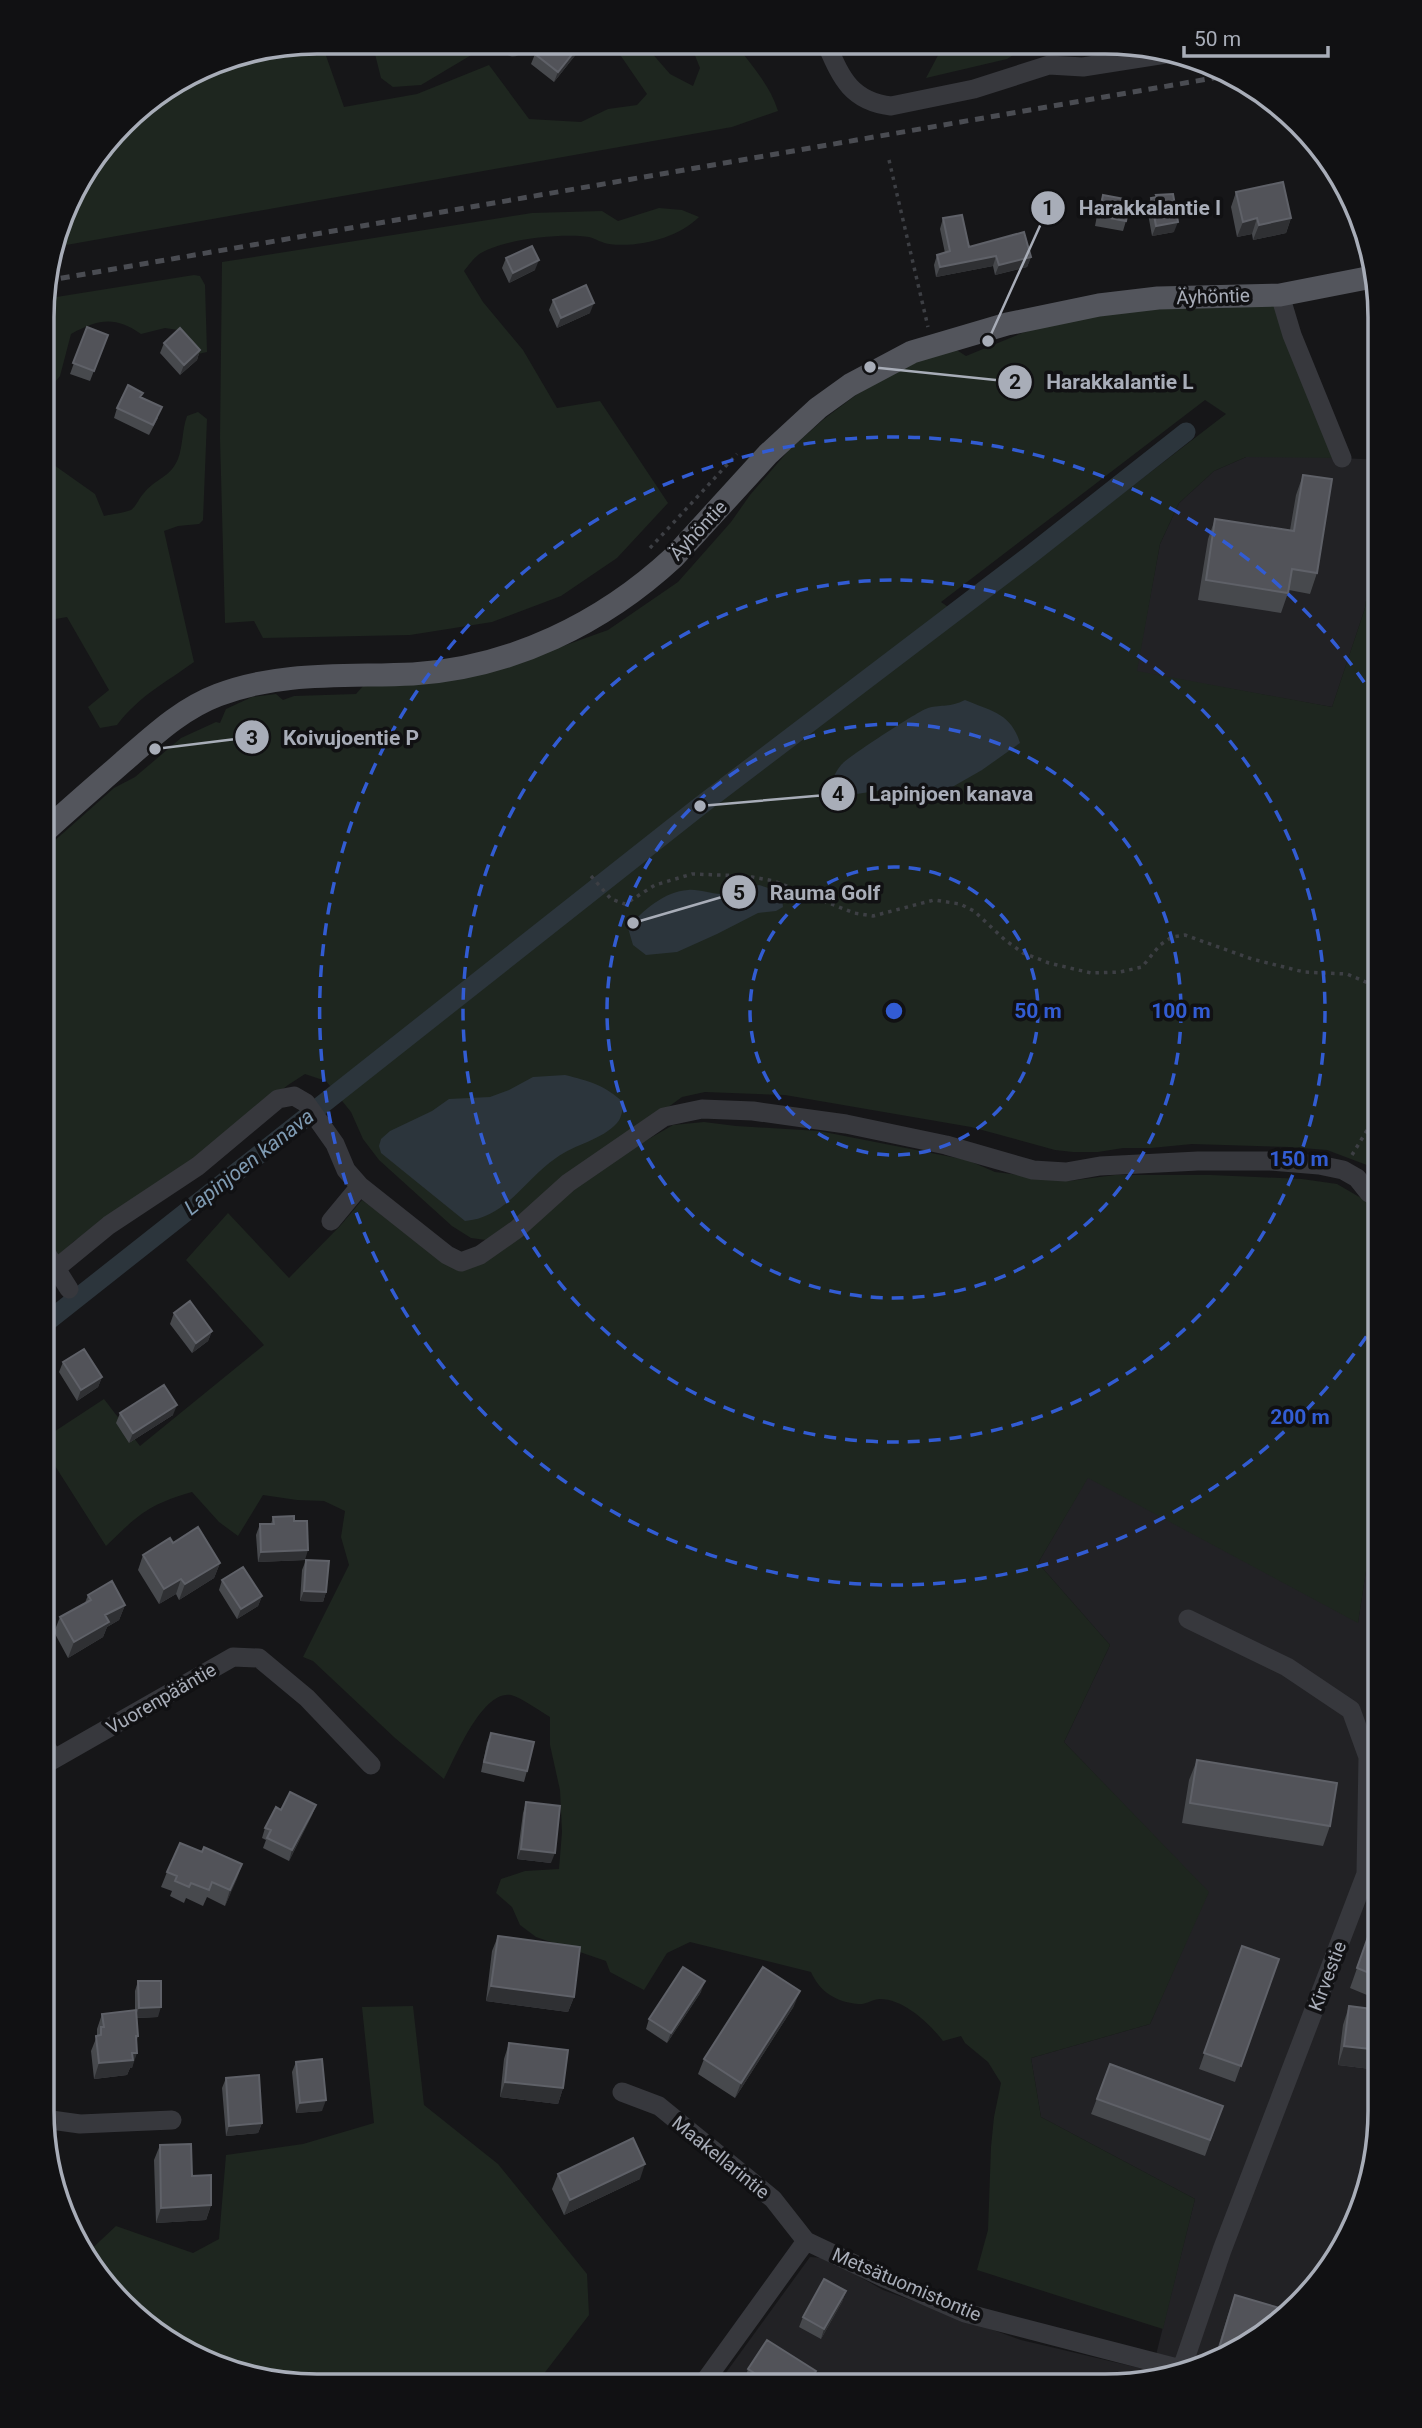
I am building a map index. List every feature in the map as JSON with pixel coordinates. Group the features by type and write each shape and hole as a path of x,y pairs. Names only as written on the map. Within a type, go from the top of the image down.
{"main road":[{"name":"Äyhöntie","path":"54,823 156,732 188,709 217,695 270,680 414,674 460,668 507,656 581,626 634,592 674,557 768,454 818,408 850,385 912,352 932,337 1099,305 1158,298 1280,295 1365,278"}],"street":[{"path":"831,54 843,79 854,93 877,105 891,106 974,89 1049,65 1083,67 1146,57"},
{"path":"1280,295 1292,335 1342,458"},
{"path":"54,1269 109,1225 198,1166 278,1099 294,1096 306,1103 321,1123 335,1144 346,1170 360,1186 447,1255 461,1262 480,1255 517,1229 568,1183 664,1117 702,1109 753,1111 846,1124 946,1145 1033,1170 1066,1172 1100,1166 1198,1161 1270,1161 1319,1165 1343,1170 1357,1178 1368,1192"},
{"path":"331,1221 360,1186"},
{"path":"54,1277 69,1289"},
{"name":"Kirvestie","path":"1188,1619 1287,1667 1351,1710 1368,1757"},
{"name":"Vuorenpääntie","path":"54,1760 233,1657 259,1658 307,1698 371,1765"},
{"name":"Kirvestie","path":"1184,2362 1222,2250 1368,1887"},
{"name":"Maakellarintie","path":"622,2092 659,2106 773,2199 806,2241"},
{"path":"55,2120 80,2124 172,2120"},
{"path":"710,2374 806,2241"},
{"name":"Metsätuomistontie","path":"806,2241 965,2313 1167,2366"}],"path":[{"path":"889,160 932,337"},
{"path":"650,548 743,448"},
{"path":"591,876 611,899 625,904 654,886 692,874 747,876 774,881 854,913 873,916 934,900 960,904 974,911 1023,953 1049,963 1091,973 1120,972 1142,967 1160,945 1172,937 1185,935 1252,959 1304,972 1347,974 1368,983"},
{"path":"1343,1170 1368,1129"}],"shaded area":[{"path":"325,54 344,107 417,94 489,65 529,119 581,122 608,109 637,105 647,94 620,54 653,54 670,74 693,86 700,68 694,54 744,54 768,88 778,111 732,127 64,245 74,216 89,186 131,131 186,89 216,74 249,63 284,56"},
{"path":"375,54 473,54 421,85 393,87 381,78"},
{"path":"939,54 1014,54 1007,59 926,78"},
{"path":"659,208 682,210 699,217 680,231 645,243 609,244 577,236 516,241 488,249 478,255 464,271 483,302 523,350 557,408 600,401 668,503 617,558 561,596 492,622 410,635 263,638 254,621 225,623 220,438 222,262 532,213 602,211 618,221"},
{"path":"200,276 205,285 207,352 198,354 178,330 165,328 141,334 123,324 99,323 71,334 60,376 54,383 55,297"},
{"path":"1280,295 1342,458 1246,457 1214,471 1179,503 1160,544 1137,671 1332,707 1365,608 1368,587 1368,1165 1327,1150 1289,1147 1192,1144 1073,1152 1055,1150 971,1127 785,1095 705,1092 682,1097 486,1240 471,1238 452,1226 379,1160 363,1139 351,1112 326,1081 305,1074 190,1163 73,1242 54,1260 54,841 114,788 135,777 181,738 216,722 220,723 226,709 252,697 276,694 283,700 294,696 356,694 363,686 496,670 608,630 678,582 789,450 856,395 908,365 952,347 966,356 1022,333 1074,318","holes":["1205,400 1226,414 962,617 941,602"]},
{"path":"198,412 207,419 203,520 199,524 178,526 164,531 194,662 143,698 117,725 100,728 88,707 109,690 67,617 54,619 54,465 95,494 104,516 131,510 142,495 175,465 180,454 187,416"},
{"path":"1305,456 1368,459 1368,587 1365,608 1332,707 1136,672 1160,544 1179,503 1214,471 1246,457"},
{"path":"965,700 999,714 1011,725 1020,743 982,770 940,794 910,786 843,796 833,790 834,777 841,765 869,744 928,708"},
{"path":"759,885 775,890 782,897 783,907 776,911 758,913 677,952 646,955 633,945 628,928 647,909 671,894 692,890 726,894"},
{"path":"565,1075 596,1084 617,1097 624,1103 619,1121 604,1134 556,1158 492,1213 465,1221 381,1153 381,1139 390,1131 432,1111 449,1099 490,1097 533,1077"},
{"path":"704,1122 819,1131 967,1160 995,1172 1069,1181 1115,1175 1302,1179 1337,1184 1368,1202 1368,1558 1358,1623 1088,1478 1038,1563 1110,1645 1064,1742 1209,1892 1150,2024 1031,2058 1041,2117 1195,2199 1163,2329 977,2270 988,2230 991,2147 1001,2083 988,2062 965,2043 961,2036 943,2041 916,2014 889,2000 877,1999 864,2004 843,2001 824,1990 811,1972 690,1942 667,1953 644,1990 610,1972 606,1961 536,1937 520,1925 512,1907 496,1893 501,1879 525,1871 559,1869 562,1832 560,1790 550,1745 550,1717 511,1695 500,1696 490,1703 471,1727 444,1779 395,1738 313,1661 303,1657 349,1565 341,1537 345,1511 324,1501 263,1495 238,1536 219,1522 192,1492 144,1512 106,1546 54,1464 54,1432 104,1399 140,1446 264,1345 186,1260 228,1213 289,1278 362,1200 461,1270 595,1170 673,1125"},
{"path":"1088,1477 1358,1622 1368,1557 1368,2111 1366,2145 1359,2179 1348,2212 1333,2242 1303,2284 1278,2309 1221,2347 1189,2360 1152,2370 1195,2199 1041,2117 1031,2058 1150,2024 1208,1892 1064,1742 1110,1645 1038,1563"},
{"path":"413,2006 424,2105 498,2164 587,2274 589,2315 544,2374 317,2374 283,2372 249,2365 201,2347 157,2319 119,2284 93,2248 116,2226 193,2253 219,2239 226,2155 303,2144 374,2123 362,2007"},
{"path":"810,2257 826,2258 883,2290 1021,2340 1149,2370 1105,2374 725,2374"}],"building":[{"path":"535,54 572,54 558,72"},
{"path":"1283,182 1291,218 1259,225 1257,218 1243,222 1236,192"},
{"path":"1173,194 1178,222 1156,226 1151,198"},
{"path":"1103,195 1130,200 1126,221 1099,216"},
{"path":"962,215 969,247 1024,232 1031,257 999,265 996,256 940,267 937,255 950,251 943,218"},
{"path":"532,246 539,260 513,273 506,258"},
{"path":"586,285 594,303 561,318 553,300"},
{"path":"87,327 108,335 94,371 73,363"},
{"path":"180,328 200,350 184,365 164,343"},
{"path":"128,385 143,393 140,397 162,407 153,425 117,408"},
{"path":"1303,475 1332,479 1317,573 1292,569 1288,593 1206,580 1215,519 1294,531"},
{"path":"190,1301 212,1331 196,1343 174,1313"},
{"path":"84,1349 102,1377 81,1390 63,1362"},
{"path":"164,1385 177,1405 133,1433 120,1413"},
{"path":"294,1516 294,1521 307,1521 308,1550 261,1552 260,1524 274,1524 273,1517"},
{"path":"198,1527 220,1563 185,1584 181,1579 164,1589 143,1555 170,1538 173,1543"},
{"path":"306,1560 329,1561 326,1592 304,1591"},
{"path":"243,1567 262,1596 241,1609 222,1580"},
{"path":"112,1581 125,1605 105,1615 109,1622 74,1642 60,1617 91,1600 88,1595"},
{"path":"491,1733 534,1742 527,1771 484,1762"},
{"path":"1197,1760 1337,1783 1330,1826 1190,1803"},
{"path":"290,1792 316,1805 292,1850 267,1838 271,1830 265,1828 276,1807 281,1810"},
{"path":"526,1802 560,1806 555,1853 521,1849"},
{"path":"180,1843 202,1852 204,1847 242,1864 230,1890 212,1882 209,1890 191,1883 189,1887 175,1881 177,1876 167,1872"},
{"path":"498,1936 580,1947 574,1997 491,1986"},
{"path":"1368,1937 1368,1972 1357,1968"},
{"path":"1242,1946 1279,1959 1241,2066 1204,2053"},
{"path":"683,1967 705,1981 671,2033 649,2019"},
{"path":"763,1967 800,1991 741,2083 704,2059"},
{"path":"138,1981 161,1981 161,2007 139,2008"},
{"path":"1349,2006 1368,2009 1368,2049 1344,2046"},
{"path":"136,2010 137,2053 132,2053 133,2060 99,2063 96,2036 101,2035 101,2027 104,2027 102,2014"},
{"path":"509,2043 568,2050 563,2088 505,2082"},
{"path":"322,2059 326,2100 300,2103 296,2062"},
{"path":"1110,2064 1223,2106 1210,2140 1097,2099"},
{"path":"259,2075 262,2123 229,2126 226,2078"},
{"path":"633,2138 645,2164 570,2200 558,2174"},
{"path":"191,2144 192,2176 211,2175 211,2205 161,2208 160,2145"},
{"path":"824,2279 846,2291 824,2329 803,2317"},
{"path":"1235,2295 1279,2308 1236,2339 1219,2348"},
{"path":"767,2340 816,2371 814,2374 756,2374 748,2369"}],"waterway":[{"name":"Lapinjoen kanava","path":"54,1316 700,806 1030,555 1186,432"}],"railway":[{"path":"57,279 1214,78"}],"place":[{"name":"Harakkalantie I","path":"988,341"},
{"name":"Harakkalantie L","path":"870,367"},
{"name":"Koivujoentie P","path":"155,749"},
{"name":"Lapinjoen kanava","path":"700,806"},
{"name":"Rauma Golf","path":"633,923"}]}
